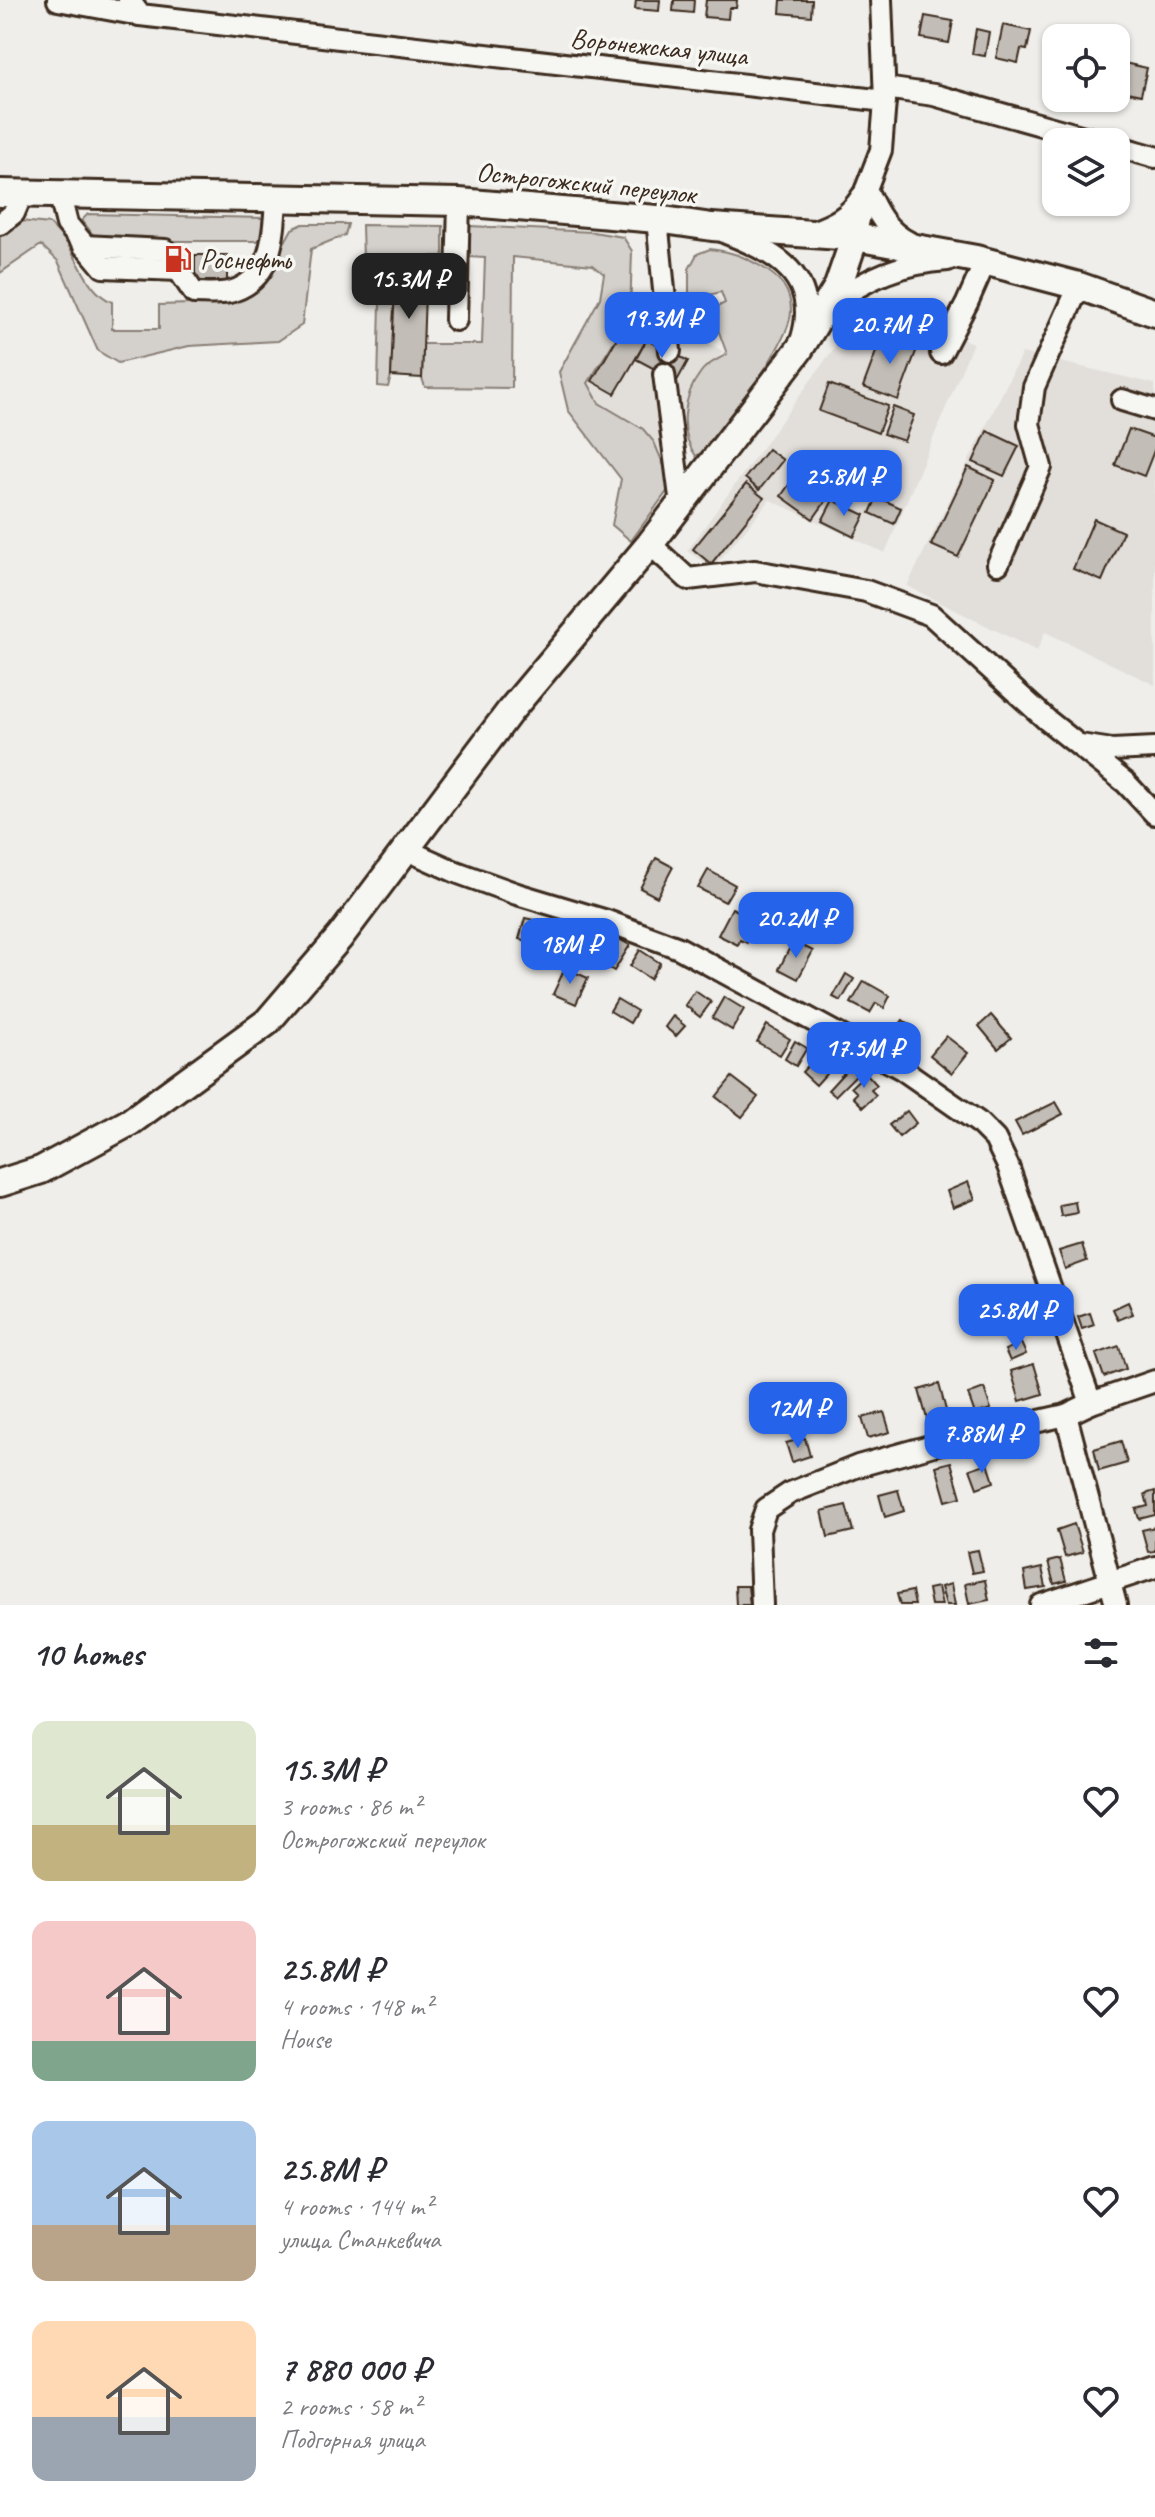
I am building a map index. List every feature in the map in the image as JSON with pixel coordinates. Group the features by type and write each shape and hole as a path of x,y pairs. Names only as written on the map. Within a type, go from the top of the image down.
{"main road":[{"name":"Острогожский переулок","path":"11,193 459,202 657,219 712,227 855,237 981,260 1079,286 1155,313"},
{"path":"0,1183 41,1170 130,1122 267,1022 340,937 510,711 650,544 799,350 838,286 855,237"}],"street":[{"name":"Воронежская улица","path":"58,0 885,95 934,95 1052,128"},
{"path":"855,237 866,189 881,150 885,95 881,0"},
{"path":"1130,150 1155,157"},
{"path":"806,234 834,224 852,212 866,189"},
{"path":"866,189 880,218 893,235 920,249"},
{"path":"0,224 14,213 11,193"},
{"path":"60,196 67,224 84,246 165,250 194,293 232,292 256,278 273,245 276,199"},
{"path":"456,320 459,202"},
{"path":"657,219 670,351"},
{"path":"712,227 762,249 794,272 806,300 805,327 799,350"},
{"path":"822,313 853,288 883,272 918,263 981,260 967,303 941,353"},
{"path":"998,564 1041,467 1029,424 1034,387 1079,286"},
{"path":"664,374 681,505"},
{"path":"1122,400 1155,410"},
{"path":"650,544 688,579 755,571 866,591 931,615 1047,720 1126,783 1155,814"},
{"path":"1080,745 1112,750 1155,748"},
{"path":"407,850 517,894 607,921 679,948 902,1069 978,1122 995,1139 1008,1166 1091,1403"},
{"path":"762,1605 759,1530 766,1509 790,1493 858,1466 937,1444 1066,1415 1155,1381"},
{"path":"1066,1415 1116,1605"},
{"path":"1041,1605 1155,1567"}],"shaded area":[{"path":"88,214 264,218 264,236 257,241 106,241 94,236 82,220"},
{"path":"20,221 50,224 62,237 91,285 112,302 112,329 159,329 159,305 222,303 272,265 292,229 303,224 348,224 345,235 311,249 302,325 278,341 189,346 118,363 98,351 58,261 41,245 0,273 0,235"},
{"path":"362,225 443,226 443,256 431,256 426,265 396,264 388,387 378,386 381,261 363,259"},
{"path":"470,226 593,232 623,237 632,251 630,316 588,383 599,403 643,429 654,442 665,468 668,490 631,541 612,525 621,479 568,410 559,372 600,298 604,274 593,265 513,257 512,388 425,387 422,378 423,344 482,344 485,258 470,257"},
{"path":"710,249 738,255 768,271 787,291 791,311 781,342 770,361 707,449 696,456 685,425 690,391 703,369 727,354 711,310 725,303 721,292 689,300 689,269 697,254"},
{"path":"620,292 723,351 656,454 572,384"},
{"path":"866,304 973,343 885,553 770,500 713,568 687,551"},
{"path":"1022,353 1155,384 1155,685 1045,632 1037,651 907,586"}],"building":[{"path":"636,0 660,0 659,11 635,9"},
{"path":"674,0 694,0 693,13 673,11"},
{"path":"706,0 737,0 736,8 729,8 728,19 704,17"},
{"path":"781,0 812,0 811,16 780,13"},
{"path":"925,16 953,21 949,43 921,38"},
{"path":"1003,25 1031,31 1027,50 1021,49 1018,63 996,58"},
{"path":"976,29 989,32 985,56 972,54"},
{"path":"1130,64 1147,68 1141,95 1130,93"},
{"path":"195,255 227,255 227,281 195,281"},
{"path":"396,264 426,265 422,378 391,376"},
{"path":"627,321 650,334 615,394 592,381"},
{"path":"883,333 918,346 898,400 863,387"},
{"path":"647,339 688,361 677,381 636,359"},
{"path":"829,384 888,406 878,433 819,411"},
{"path":"893,407 914,415 904,441 883,434"},
{"path":"1129,429 1155,438 1155,448 1144,476 1115,465"},
{"path":"987,431 1019,446 1004,476 973,462"},
{"path":"768,449 783,460 759,490 745,478"},
{"path":"968,467 995,480 958,557 931,545"},
{"path":"796,475 828,498 813,519 781,496"},
{"path":"746,484 764,498 711,564 693,549"},
{"path":"877,497 901,508 894,524 870,513"},
{"path":"833,500 865,515 854,537 822,521"},
{"path":"1094,519 1123,532 1102,581 1073,569"},
{"path":"656,858 673,867 657,897 640,888"},
{"path":"708,870 735,885 725,902 698,888"},
{"path":"732,908 758,921 747,943 740,940 738,945 718,935"},
{"path":"811,913 827,921 823,930 806,921"},
{"path":"525,918 548,923 542,944 519,939"},
{"path":"555,923 569,926 564,943 551,939"},
{"path":"619,939 630,945 614,971 604,965"},
{"path":"793,941 813,951 798,979 779,969"},
{"path":"640,950 660,963 650,979 630,966"},
{"path":"565,968 588,978 576,1004 553,994"},
{"path":"846,974 854,979 841,1001 833,997"},
{"path":"864,981 890,996 884,1008 876,1003 870,1013 851,1003"},
{"path":"695,991 711,1002 700,1017 685,1005"},
{"path":"724,997 744,1009 732,1030 712,1018"},
{"path":"617,999 637,1011 630,1023 610,1011"},
{"path":"991,1015 1011,1038 998,1049 979,1026"},
{"path":"673,1016 685,1026 676,1036 665,1027"},
{"path":"903,1020 912,1027 899,1045 890,1037"},
{"path":"767,1025 790,1039 780,1055 757,1042"},
{"path":"946,1036 968,1053 952,1073 930,1055"},
{"path":"795,1041 807,1048 796,1066 785,1059"},
{"path":"822,1051 835,1064 816,1085 802,1072"},
{"path":"851,1065 859,1072 835,1096 828,1090"},
{"path":"866,1073 877,1085 871,1090 876,1095 863,1107 853,1097 857,1093 851,1087"},
{"path":"732,1077 758,1097 742,1117 716,1097"},
{"path":"1056,1102 1063,1114 1022,1135 1015,1122"},
{"path":"907,1111 916,1123 899,1137 889,1125"},
{"path":"968,1182 975,1199 953,1208 947,1191"},
{"path":"1075,1202 1077,1213 1061,1216 1059,1205"},
{"path":"1082,1244 1087,1261 1065,1269 1059,1251"},
{"path":"1128,1302 1133,1314 1118,1320 1113,1309"},
{"path":"1041,1308 1048,1327 1034,1332 1027,1313"},
{"path":"1090,1313 1094,1325 1082,1329 1078,1317"},
{"path":"1021,1343 1026,1354 1010,1361 1005,1350"},
{"path":"1119,1346 1126,1369 1104,1377 1096,1354"},
{"path":"1034,1364 1043,1394 1020,1401 1011,1371"},
{"path":"939,1384 947,1414 927,1419 919,1390"},
{"path":"984,1388 991,1409 975,1414 968,1394"},
{"path":"884,1412 890,1432 868,1438 862,1418"},
{"path":"805,1438 810,1456 792,1462 786,1443"},
{"path":"1121,1441 1127,1463 1099,1471 1094,1449"},
{"path":"951,1462 961,1497 946,1501 936,1466"},
{"path":"988,1463 994,1482 977,1488 970,1469"},
{"path":"898,1490 904,1511 885,1517 879,1495"},
{"path":"1155,1491 1155,1515 1139,1519 1136,1509 1148,1506 1145,1494"},
{"path":"846,1505 853,1531 828,1537 822,1511"},
{"path":"1074,1524 1083,1552 1065,1557 1057,1530"},
{"path":"1155,1527 1155,1551 1148,1552 1142,1530"},
{"path":"978,1550 983,1571 972,1573 967,1552"},
{"path":"1060,1559 1066,1581 1054,1584 1048,1562"},
{"path":"1042,1568 1046,1587 1027,1590 1024,1572"},
{"path":"985,1580 989,1600 969,1604 965,1584"},
{"path":"951,1584 955,1605 946,1605 941,1587"},
{"path":"735,1586 748,1586 750,1605 736,1605"},
{"path":"938,1587 942,1605 931,1605 928,1589"},
{"path":"912,1591 915,1605 900,1605 897,1594"}],"place":[{"name":"Роснефть","path":"178,259"}]}
